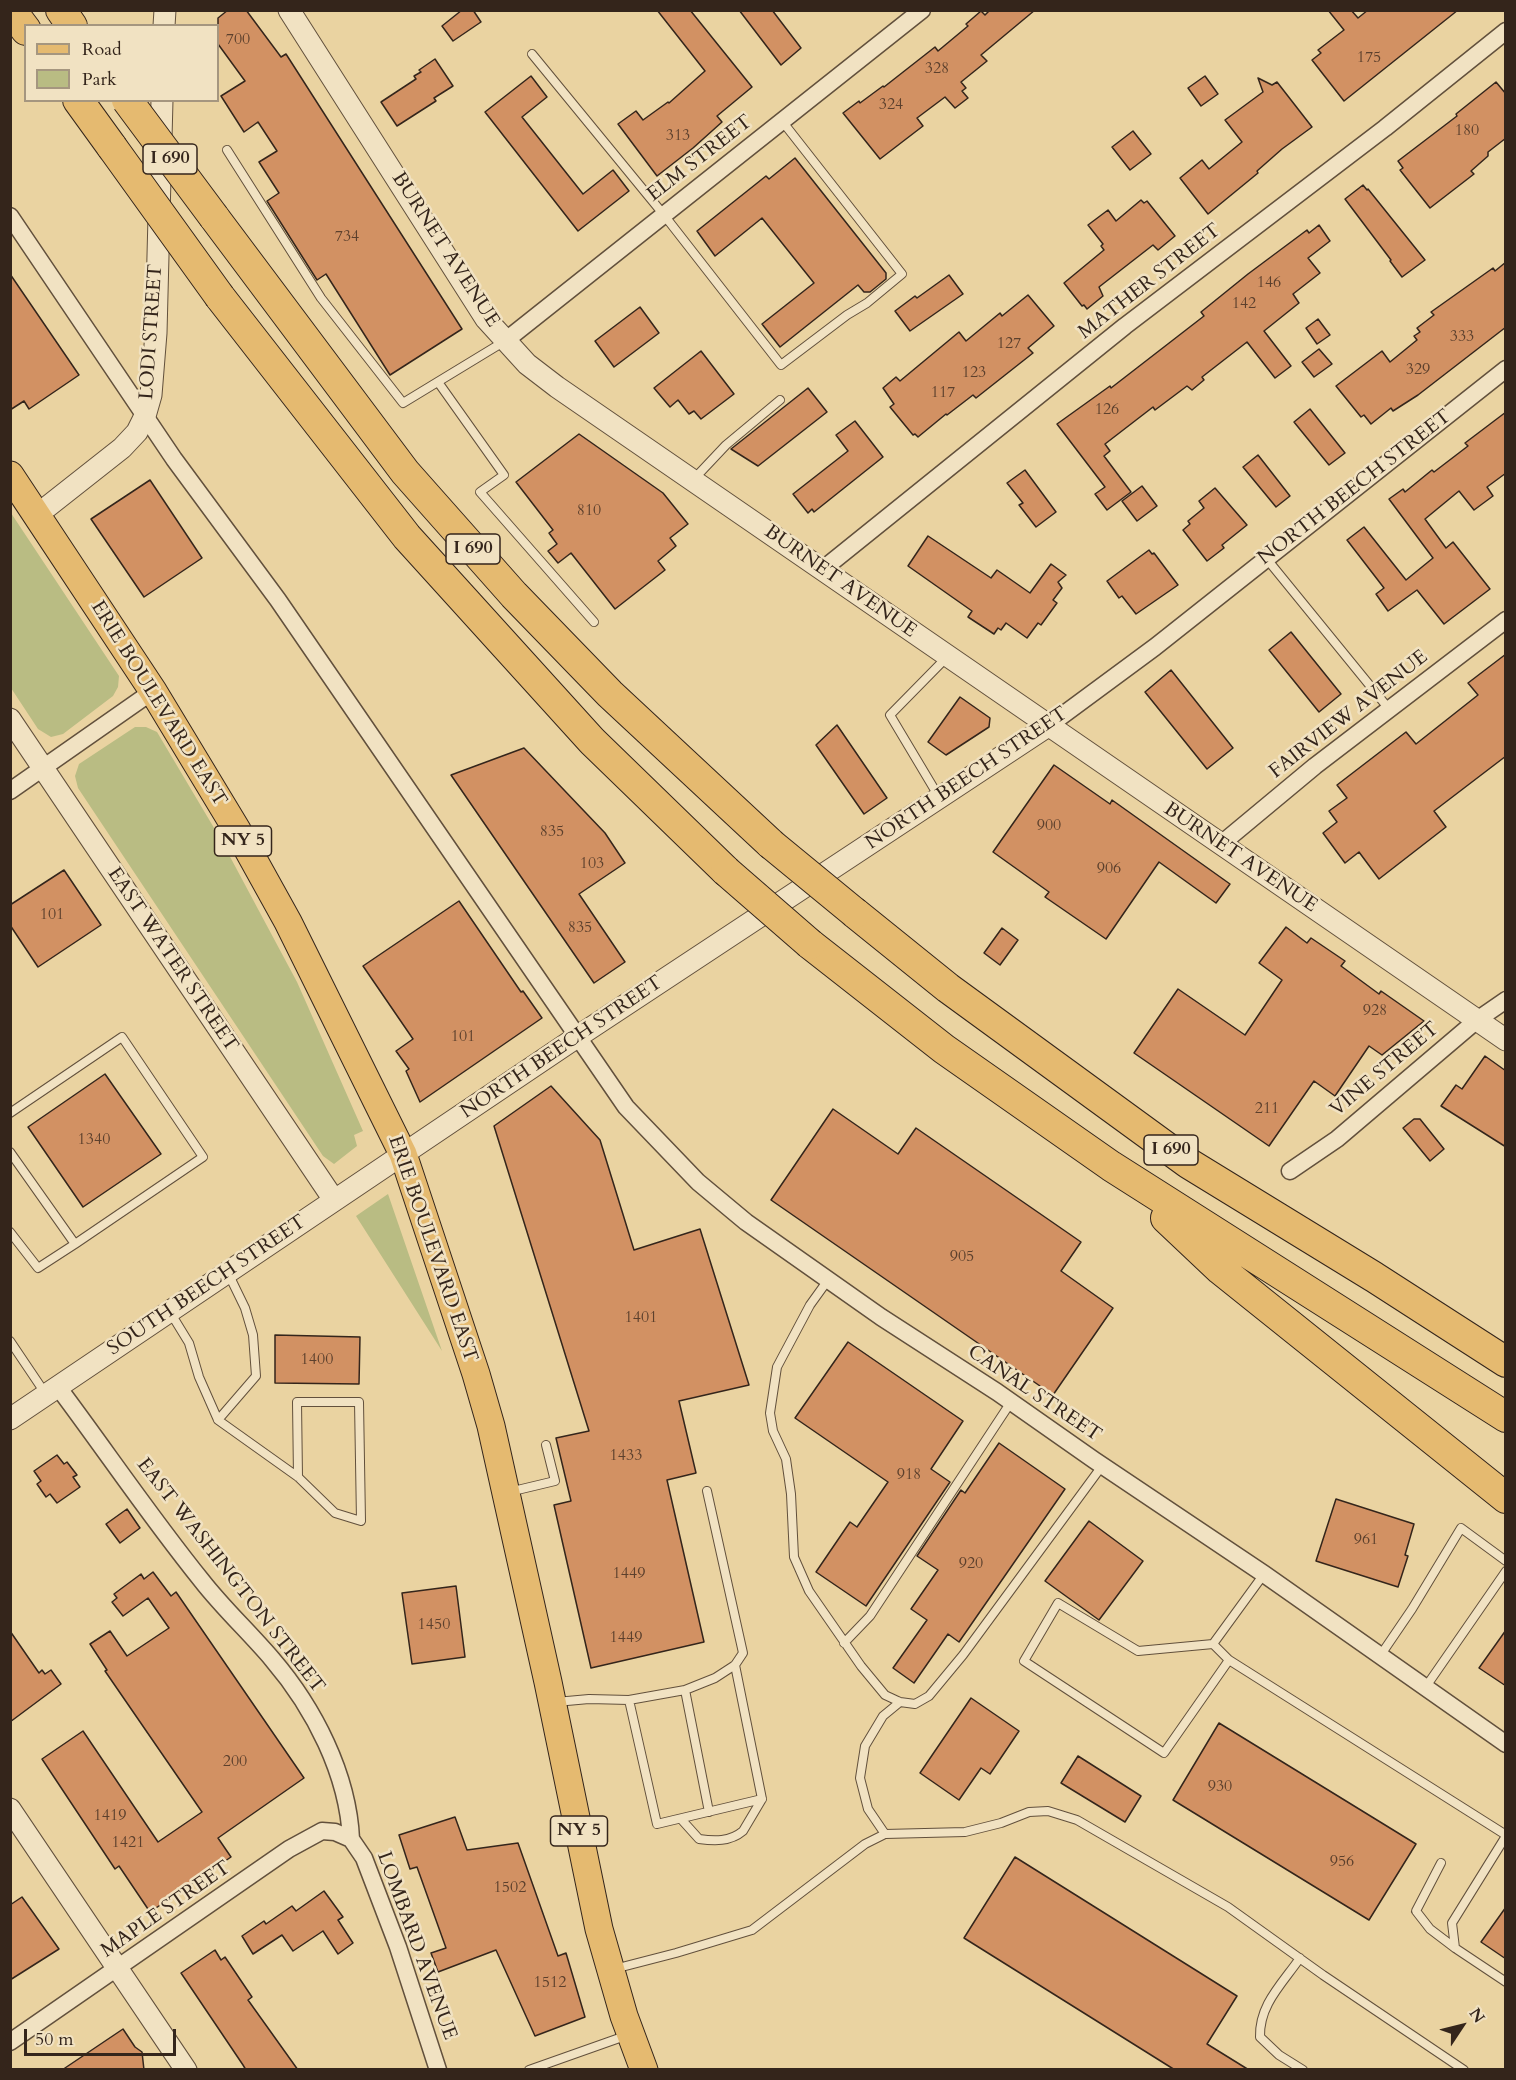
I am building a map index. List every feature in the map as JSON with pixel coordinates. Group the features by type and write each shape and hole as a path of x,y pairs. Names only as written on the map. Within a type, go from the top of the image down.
{"highway":[{"path":"11,10 24,27"},
{"path":"61,10 71,24"},
{"name":"I 690","path":"79,102 220,297 406,537 592,741 726,871 810,945 944,1049 1111,1166 1506,1417"},
{"name":"I 690","path":"128,102 405,472 506,586 610,694 771,844 948,987 1188,1162 1506,1362"},
{"path":"1111,1166 1220,1269 1506,1498"},
{"path":"1374,1277 1506,1339"}],"main road":[{"name":"ERIE BOULEVARD EAST","path":"10,475 153,691 237,830 288,922 403,1154 491,1426 599,1929 644,2070"}],"street":[{"name":"BURNET AVENUE","path":"290,10 486,319 527,364 1220,845 1506,1040"},
{"name":"ELM STREET","path":"505,341 922,10"},
{"name":"MATHER STREET","path":"822,570 1125,326 1385,128 1506,31"},
{"name":"LODI STREET","path":"37,515 122,448 137,432 145,416 151,395 156,333 162,102"},
{"name":"CANAL STREET","path":"10,216 145,416 278,600 626,1107 698,1182 746,1222 881,1317 1011,1402 1264,1574 1506,1744"},
{"name":"NORTH BEECH STREET","path":"403,1154 577,1036 1048,726 1155,647 1506,369"},
{"name":"FAIRVIEW AVENUE","path":"1220,845 1315,766 1506,620"},
{"path":"10,791 153,691"},
{"name":"EAST WATER STREET","path":"10,719 334,1200"},
{"name":"VINE STREET","path":"1290,1171 1336,1139 1477,1020 1506,1000"},
{"name":"SOUTH BEECH STREET","path":"10,1419 403,1154"},
{"name":"EAST WASHINGTON STREET","path":"52,1391 202,1582 291,1683 314,1720 334,1763 350,1818 351,1839"},
{"path":"10,1809 186,2070"},
{"name":"MAPLE STREET","path":"10,2042 119,1969 289,1849 322,1831 335,1832 351,1839"},
{"name":"LOMBARD AVENUE","path":"351,1839 364,1858 398,1947 438,2070"}],"lane":[{"path":"532,54 664,215 781,366 846,315 867,303 902,274 782,121"},
{"path":"227,150 321,298 403,403 505,341"},
{"path":"438,382 504,475 480,492 594,622"},
{"path":"692,480 726,445 780,400"},
{"path":"1266,558 1389,709"},
{"path":"939,798 890,715 947,656"},
{"path":"10,1113 122,1037 203,1158 38,1268 10,1232"},
{"path":"10,1152 75,1244"},
{"path":"218,1420 256,1376 253,1335 245,1308 228,1272"},
{"path":"828,1280 810,1305 777,1367 770,1413 773,1431 786,1459 791,1494 794,1557 809,1591 844,1643 885,1695 900,1702 915,1704 929,1696 963,1655 1102,1466"},
{"path":"170,1312 189,1343 199,1377 218,1420 298,1477 335,1513 361,1521 359,1402 297,1402 298,1477"},
{"path":"10,1341 52,1391"},
{"path":"844,1643 870,1616 1011,1402"},
{"path":"505,1493 555,1481 546,1445"},
{"path":"552,1703 589,1699 629,1700 685,1690 715,1678 735,1665 743,1653 707,1491"},
{"path":"1380,1656 1412,1609 1461,1528 1506,1561"},
{"path":"1425,1688 1506,1571"},
{"path":"1229,1660 1164,1753 1024,1661 1058,1603 1138,1651 1213,1644 1264,1574"},
{"path":"1213,1644 1229,1660 1506,1835 1452,1923 1455,1948"},
{"path":"681,1819 699,1839 717,1841 743,1831 762,1799 735,1665"},
{"path":"685,1690 710,1812"},
{"path":"629,1700 657,1824 762,1799"},
{"path":"885,1834 868,1809 860,1778 865,1746 883,1716 900,1702"},
{"path":"611,1970 752,1930 865,1845 885,1834 965,1832 1000,1823 1029,1812 1048,1811 1077,1821 1228,1907 1464,2070"},
{"path":"1441,1863 1416,1911 1430,1929 1506,1982"},
{"path":"1300,1958 1265,2007 1260,2022 1260,2037 1279,2055 1303,2070"},
{"path":"529,2070 631,2034"}],"green space":[{"path":"11,513 119,676 118,687 113,696 63,734 51,737 38,729 11,688"},
{"path":"135,727 146,727 157,732 220,838 297,982 363,1131 354,1135 357,1146 334,1164 323,1156 78,788 75,776 79,764"},
{"path":"388,1194 442,1351 356,1216"}],"building":[{"path":"228,10 246,10 281,57 286,54 462,329 390,375 326,274 317,280 267,201 279,193 259,162 277,151 258,122 244,132 221,96 245,81 219,45 218,18"},
{"path":"462,10 473,10 481,22 453,41 442,26"},
{"path":"657,10 690,10 752,87 717,116 722,122 657,176 618,124 636,111 643,120 669,103 705,71"},
{"path":"739,10 772,10 801,48 781,65"},
{"path":"990,10 1035,10 981,55 987,61 961,82 966,88 962,91 968,98 955,108 945,97 917,118 923,126 880,159 843,113 884,87 935,47 938,51 968,26 966,24 981,11 985,15"},
{"path":"1328,10 1351,10 1358,18 1368,10 1458,10 1344,101 1312,60 1321,53 1318,50 1344,30"},
{"path":"435,59 453,86 434,98 436,101 397,126 381,102 416,79 414,76 421,72 419,70"},
{"path":"531,76 547,97 522,117 583,194 613,170 629,191 578,231 485,112"},
{"path":"1205,76 1218,94 1201,106 1188,88"},
{"path":"1258,78 1272,85 1277,82 1312,127 1282,149 1257,171 1258,173 1208,214 1180,178 1202,160 1209,169 1242,142 1225,120 1263,92"},
{"path":"1496,82 1506,94 1506,138 1488,152 1488,156 1471,171 1474,174 1430,208 1400,170 1403,168 1398,161 1457,116 1456,114"},
{"path":"1133,131 1151,154 1130,170 1112,147"},
{"path":"795,158 886,273 886,279 870,292 864,292 858,285 780,347 762,324 814,283 762,218 715,256 697,231 766,176 769,179"},
{"path":"1363,185 1425,260 1402,277 1345,199"},
{"path":"1141,200 1144,203 1147,201 1175,236 1158,250 1153,245 1099,287 1103,296 1087,309 1064,283 1104,250 1101,246 1103,244 1088,225 1108,210 1116,221"},
{"path":"1319,225 1330,241 1308,258 1320,273 1293,294 1299,303 1264,331 1291,366 1275,378 1247,342 1202,377 1204,380 1192,390 1187,386 1155,410 1153,407 1105,444 1110,451 1104,456 1131,492 1107,510 1095,494 1105,487 1057,424 1110,386 1111,388 1204,316 1201,312 1248,274 1307,230 1309,233"},
{"path":"1506,262 1506,327 1418,395 1393,411 1391,408 1371,424 1364,415 1361,417 1336,386 1382,351 1390,362 1417,340 1414,336 1420,332 1417,328 1434,315 1431,312 1493,268 1495,271"},
{"path":"10,274 79,375 29,409 24,401 10,410"},
{"path":"949,275 963,294 910,331 895,311"},
{"path":"1028,295 1054,326 1028,348 1033,353 976,398 973,395 918,437 913,435 890,407 894,404 883,388 896,377 900,381 959,332 966,341 1000,313 1002,316"},
{"path":"640,307 659,333 614,367 595,341"},
{"path":"1318,319 1330,335 1317,344 1306,328"},
{"path":"1319,349 1332,364 1314,377 1302,362"},
{"path":"701,351 734,394 701,419 694,411 689,414 678,400 670,407 654,388"},
{"path":"808,388 827,412 758,466 731,449"},
{"path":"1310,409 1345,453 1329,465 1294,422"},
{"path":"1506,412 1506,473 1487,487 1493,496 1474,510 1459,491 1425,519 1446,548 1453,542 1490,589 1444,624 1417,590 1388,611 1376,594 1384,588 1347,540 1364,527 1406,580 1433,558 1389,499 1403,489 1405,492 1432,470 1434,472 1468,446 1465,443"},
{"path":"855,421 883,457 814,512 812,509 808,513 793,494 848,451 836,435"},
{"path":"579,434 663,493 688,524 670,538 676,546 658,561 665,570 615,609 571,553 558,563 548,551 557,544 549,533 553,530 516,482"},
{"path":"1258,455 1290,496 1276,507 1243,467"},
{"path":"1025,470 1056,512 1036,527 1019,505 1023,503 1007,483"},
{"path":"150,480 202,558 144,597 91,519"},
{"path":"1142,486 1157,506 1137,521 1122,501"},
{"path":"1215,488 1247,525 1222,545 1224,548 1207,561 1183,530 1190,524 1188,521 1204,508 1199,501"},
{"path":"928,536 991,578 997,570 1030,593 1051,564 1066,575 1058,582 1062,588 1053,600 1057,603 1041,625 1038,623 1027,638 1006,623 994,634 968,617 972,611 908,566"},
{"path":"1149,550 1152,554 1154,553 1178,585 1136,614 1122,596 1119,598 1107,581"},
{"path":"1291,632 1341,694 1319,712 1269,650"},
{"path":"1506,654 1506,756 1434,811 1446,827 1379,879 1359,852 1345,863 1323,833 1337,822 1329,811 1347,798 1337,785 1406,732 1416,744 1478,695 1468,683"},
{"path":"1171,670 1233,748 1207,769 1145,692"},
{"path":"960,697 990,718 989,727 946,755 928,742"},
{"path":"837,725 887,798 864,814 816,745"},
{"path":"524,748 605,833 625,863 579,894 625,962 594,983 451,775"},
{"path":"1054,765 1110,804 1112,800 1230,884 1216,903 1159,862 1106,939 1045,897 1049,892 993,852"},
{"path":"64,870 101,925 38,967 10,925 10,905"},
{"path":"459,901 521,992 523,991 542,1018 420,1102 406,1071 409,1069 396,1051 413,1039 363,966"},
{"path":"1286,927 1307,943 1311,938 1345,961 1341,966 1379,994 1381,991 1424,1021 1382,1055 1369,1046 1335,1096 1314,1081 1269,1146 1134,1053 1178,989 1245,1035 1282,980 1259,963"},
{"path":"1002,928 1018,940 1000,965 984,953"},
{"path":"1485,1056 1506,1071 1506,1147 1441,1106 1456,1085 1462,1089"},
{"path":"105,1074 161,1154 83,1207 28,1127"},
{"path":"551,1086 600,1140 634,1250 700,1229 749,1385 679,1401 696,1473 667,1480 704,1642 591,1668 554,1505 571,1501 556,1438 589,1431 494,1126"},
{"path":"833,1109 898,1154 916,1128 1081,1242 1061,1271 1113,1308 1053,1395 771,1200"},
{"path":"1414,1119 1420,1119 1444,1149 1430,1161 1403,1128"},
{"path":"275,1335 360,1337 359,1384 275,1383"},
{"path":"848,1342 963,1421 931,1469 950,1482 866,1606 816,1572 850,1522 857,1527 888,1482 795,1418"},
{"path":"999,1443 1065,1489 959,1642 948,1634 914,1683 893,1668 927,1620 911,1609 938,1570 917,1556 961,1490 965,1493"},
{"path":"57,1455 64,1464 67,1462 77,1475 73,1477 80,1487 57,1503 50,1494 46,1497 37,1484 41,1481 34,1471"},
{"path":"1336,1499 1414,1524 1405,1555 1408,1556 1398,1587 1316,1561"},
{"path":"127,1509 140,1528 120,1543 106,1524"},
{"path":"1089,1521 1143,1561 1099,1620 1045,1581"},
{"path":"153,1572 171,1596 176,1592 304,1778 218,1838 231,1857 150,1912 119,1866 115,1869 42,1759 83,1731 158,1842 202,1812 105,1671 107,1670 90,1644 110,1631 127,1656 169,1628 148,1598 123,1616 112,1602 117,1598 114,1594 141,1574 144,1579"},
{"path":"456,1586 465,1657 412,1664 402,1593"},
{"path":"1506,1630 1506,1686 1479,1668"},
{"path":"10,1631 39,1673 42,1670 45,1674 51,1670 61,1684 10,1722"},
{"path":"971,1698 1019,1731 990,1774 981,1768 959,1800 920,1773"},
{"path":"1219,1723 1416,1844 1369,1920 1173,1800"},
{"path":"1078,1756 1141,1796 1125,1822 1061,1783"},
{"path":"455,1817 467,1850 518,1843 558,1956 566,1953 585,2017 535,2036 496,1950 438,1972 431,1953 446,1948 417,1867 410,1869 399,1835"},
{"path":"1015,1857 1237,1996 1207,2044 1249,2070 1175,2070 964,1938"},
{"path":"324,1891 343,1917 338,1920 353,1943 338,1954 323,1931 293,1951 282,1935 253,1954 242,1936 264,1921 266,1924 292,1906 296,1911"},
{"path":"22,1897 59,1949 10,1980 10,1905"},
{"path":"1506,1907 1506,1959 1481,1942"},
{"path":"215,1950 221,1960 225,1957 252,1997 248,2000 298,2070 246,2070 181,1973"},
{"path":"123,2029 135,2047 142,2052 144,2070 62,2070"}]}
